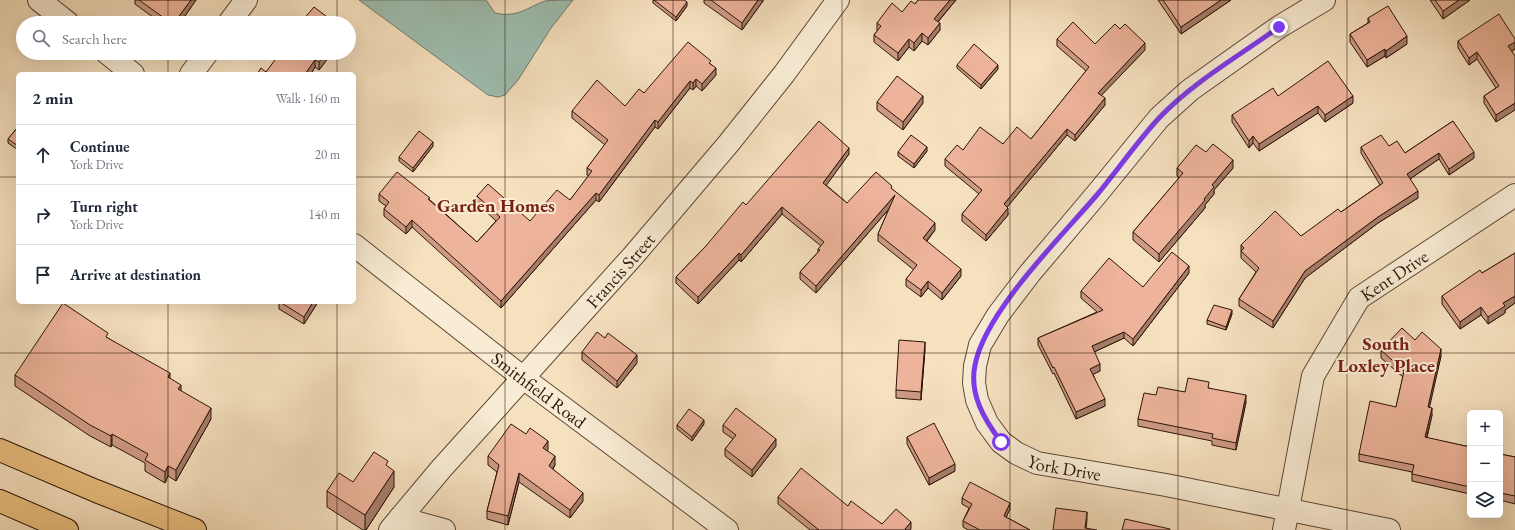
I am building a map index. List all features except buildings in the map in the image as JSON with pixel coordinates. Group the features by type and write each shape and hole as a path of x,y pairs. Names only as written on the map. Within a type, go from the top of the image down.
{"main road":[{"path":"0,450 96,491 195,530"},
{"path":"0,501 67,530"}],"street":[{"path":"39,0 59,16"},
{"path":"234,16 246,0"},
{"name":"Francis Street","path":"395,524 522,377 633,256 729,143 784,74 838,0"},
{"name":"York Drive","path":"1324,0 1279,27 1196,86 1159,118 1030,273 998,314 980,345 975,366 974,383 977,400 987,422 1001,442 1016,453 1037,463 1166,485 1286,520 1389,530"},
{"path":"116,60 131,72"},
{"path":"193,72 202,60"},
{"name":"Kent Drive","path":"1286,520 1313,376 1359,298 1515,195"},
{"name":"Smithfield Road","path":"356,247 522,377 727,530"},
{"path":"395,524 444,530"}],"shaded area":[{"path":"359,0 486,0 495,13 510,14 522,12 545,1 573,0 551,28 518,80 505,95 498,97 488,95"}],"district":[{"name":"Garden Homes","path":"496,205"},
{"name":"South Loxley Place","path":"1386,354"}],"route":[{"path":"1001,442 987,422 977,400 974,383 975,366 980,345 998,314 1030,273 1159,118 1190,90 1279,27"}]}
